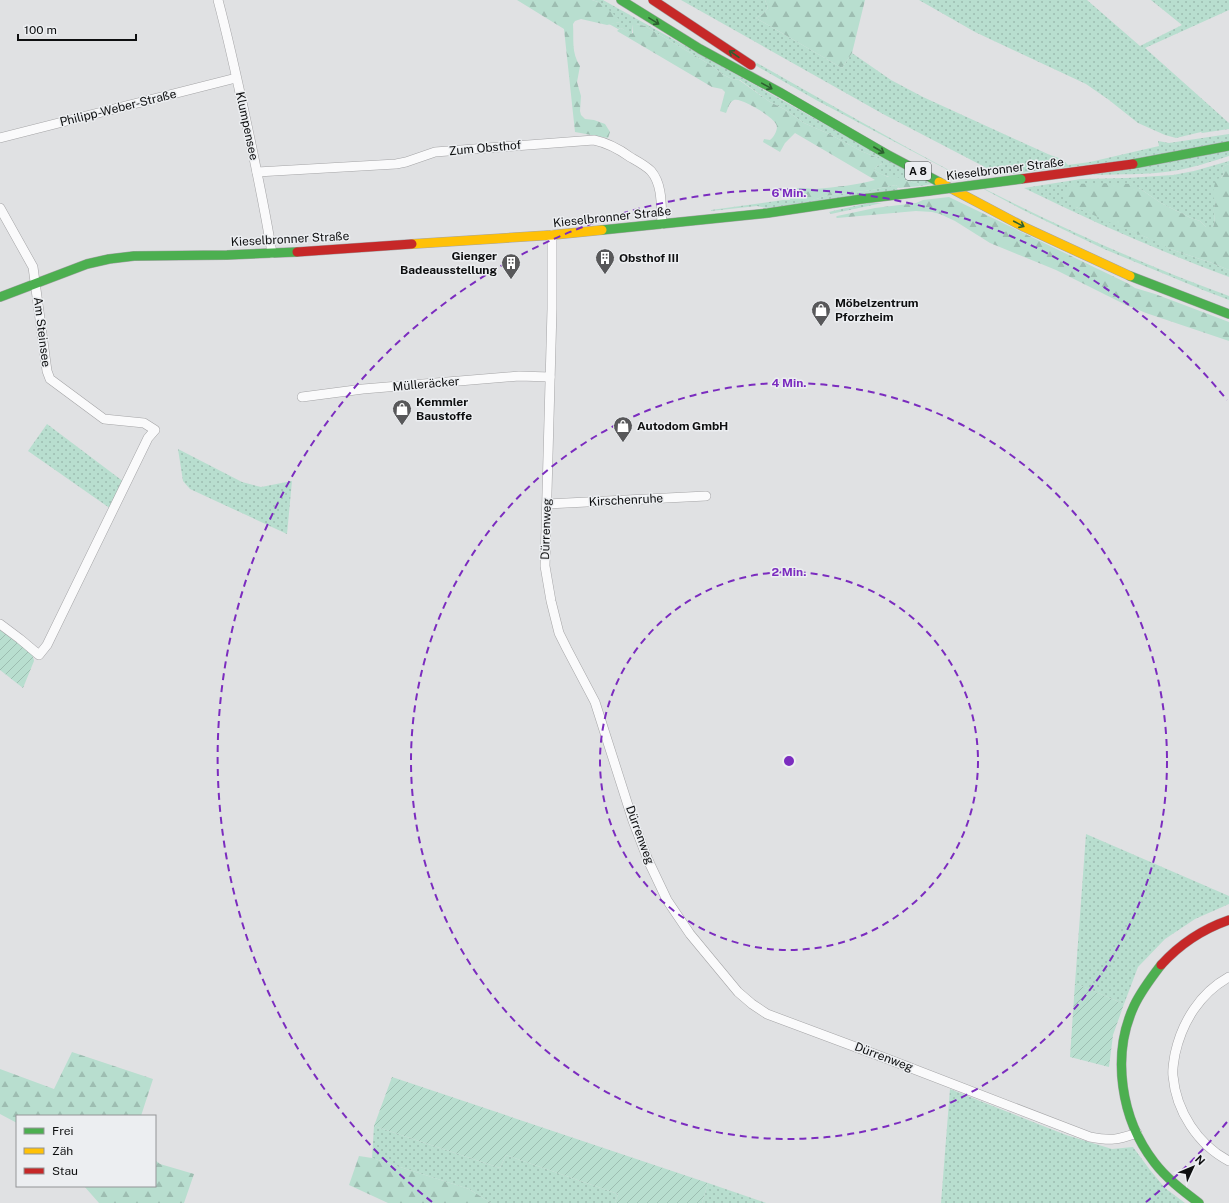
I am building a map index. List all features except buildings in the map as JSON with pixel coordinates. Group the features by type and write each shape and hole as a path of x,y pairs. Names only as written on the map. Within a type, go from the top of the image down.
{"main road":[{"name":"A 8","path":"621,0 700,49 793,100 888,155 1024,227 1131,276 1229,314"},
{"path":"653,0 764,74 884,142"},
{"name":"Kieselbronner Straße","path":"0,297 80,267 109,259 134,256 272,253 552,235 662,224 768,213 1145,162 1178,157 1229,146"},
{"name":"A 8","path":"917,160 1009,211 1137,269 1229,307"},
{"path":"1199,1203 1179,1188 1162,1172 1149,1155 1137,1134 1129,1114 1123,1090 1121,1053 1125,1031 1131,1012 1140,993 1152,976 1180,946 1196,935 1229,920"}],"street":[{"name":"Klumpensee","path":"218,0 257,172 268,224 272,253"},
{"name":"Philipp-Weber-Straße","path":"0,138 236,78"},
{"name":"Zum Obsthof","path":"257,172 396,164 435,152 594,140 619,149 650,170 658,185 661,196 662,224"},
{"name":"Am Steinsee","path":"0,208 33,267 47,372 50,380 104,418 144,424 155,430 148,438 47,645 39,655 20,638 0,624"},
{"name":"Dürrenweg","path":"552,235 552,309 545,566 550,602 559,633 595,702 633,821 648,860 667,900 690,934 738,992 767,1014 1090,1137 1105,1140 1118,1140 1137,1134"},
{"name":"Mülleräcker","path":"302,397 363,389 519,376 550,378"},
{"name":"Kirschenruhe","path":"547,504 706,496"},
{"path":"1229,977 1210,991 1191,1013 1178,1042 1173,1074 1175,1091 1187,1120 1196,1134 1208,1147 1229,1161"}],"green space":[{"path":"517,0 592,0 598,2 619,19 620,22 607,25 581,19 575,21 573,24 574,51 580,66 577,82 581,96 581,115 585,119 594,120 605,124 610,132 608,138 575,132 564,29"},
{"path":"592,0 603,0 932,184 920,186 917,183 889,177 879,173 874,170 877,166 882,164 878,158 804,123 784,109 770,102 740,80 732,79 724,75 709,64 645,26 633,24 631,35 623,29 618,29 609,24 620,22 598,2"},
{"path":"681,0 765,0 768,8 763,14 756,18 842,68 852,53 891,80 923,97 1050,155 1062,159 1068,165 1090,162 1159,146 1158,141 1169,143 1229,134 1229,143 1171,155 1000,175 883,114"},
{"path":"765,0 865,0 852,53 842,68 756,18 763,14 768,8"},
{"path":"919,0 1087,0 1140,46 1182,25 1151,0 1229,0 1229,10 1145,48 1229,123 1229,129 1201,132 1176,138 1165,135 1138,123 1086,84 975,32"},
{"path":"633,24 645,26 709,64 724,75 732,79 739,80 770,102 784,109 804,123 878,158 881,160 882,164 877,166 874,170 879,173 888,177 897,177 917,183 920,186 899,188 896,185 872,190 824,196 807,201 790,200 789,191 792,189 816,189 854,185 875,180 795,133 785,143 780,152 763,142 764,139 770,140 776,132 777,126 774,121 756,108 738,100 731,102 726,113 720,111 725,92 722,89 712,87 617,31 620,28 631,34 633,33"},
{"path":"757,63 907,148 991,192 1058,225 1126,255 1229,296 1229,300 1104,249 1023,210 816,100 755,65"},
{"path":"1229,150 1229,156 1180,170 1153,173 1093,175"},
{"path":"1229,161 1229,164 1222,167 1224,174 1217,187 1213,227 1206,227 1200,221 1161,203 1139,188 1076,207 1158,241 1170,249 1229,270 1229,277 1125,235 1024,188 1081,179 1173,175 1194,171"},
{"path":"1229,164 1229,270 1170,249 1158,242 1076,207 1065,200 1064,192 1070,184 1130,184 1139,188 1161,203 1200,221 1206,227 1213,227 1214,208 1216,202 1212,195 1216,179 1221,178 1224,174 1222,167"},
{"path":"896,185 899,188 897,188 898,191 767,208 757,206 711,211 783,200 814,200 824,196 872,190"},
{"path":"949,197 1135,288 1229,322 1229,341 1124,304 1056,270 990,243 955,221 940,214 916,211 836,217 875,208"},
{"path":"869,203 882,203 831,214 829,212 837,210"},
{"path":"47,424 124,482 111,509 28,451"},
{"path":"178,449 242,482 261,487 292,481 287,534 190,489 183,481"},
{"path":"0,627 15,637 30,651 33,656 34,661 23,688 0,670"},
{"path":"1086,834 1229,896 1229,904 1195,919 1165,939 1138,967 1124,1004 1075,983"},
{"path":"1075,983 1124,1004 1113,1035 1109,1067 1070,1057"},
{"path":"72,1052 153,1079 141,1115 16,1115 16,1122 0,1114 0,1069 54,1089"},
{"path":"392,1077 708,1183 702,1203 615,1203 618,1194 506,1155 500,1168 374,1126"},
{"path":"950,1089 1066,1135 1112,1149 1133,1147 1165,1188 1185,1203 941,1203"},
{"path":"374,1126 500,1168 506,1155 618,1194 615,1203 491,1203 469,1189 372,1158"},
{"path":"359,1156 372,1158 469,1189 491,1203 388,1203 349,1185"},
{"path":"156,1161 160,1164 194,1174 184,1203 99,1203 85,1187 156,1187"},
{"path":"708,1183 766,1203 702,1203"}],"traffic: fast":[{"path":"621,0 700,49 781,93 888,155 939,182"},
{"path":"1133,164 1229,146"},
{"path":"929,191 1021,179"},
{"path":"602,230 768,213 929,191"},
{"path":"0,297 87,264 109,259 134,256 227,255 297,252"},
{"path":"1130,276 1229,314"},
{"path":"1161,965 1140,995 1127,1025 1123,1045 1123,1087 1127,1107 1134,1127 1154,1162 1169,1179 1199,1203"}],"traffic: slow":[{"path":"939,182 1024,227 1130,276"},
{"path":"412,244 552,235 602,230"}],"traffic: jam":[{"path":"653,0 751,65"},
{"path":"1021,179 1133,164"},
{"path":"297,252 412,244"},
{"path":"1161,965 1176,950 1192,938 1229,920"}],"place":[{"name":"Obsthof III","path":"605,275"},
{"name":"Gienger Badeausstellung","path":"511,280"},
{"name":"Möbelzentrum Pforzheim","path":"821,327"},
{"name":"Kemmler Baustoffe","path":"402,426"},
{"name":"Autodom GmbH","path":"623,443"}]}
